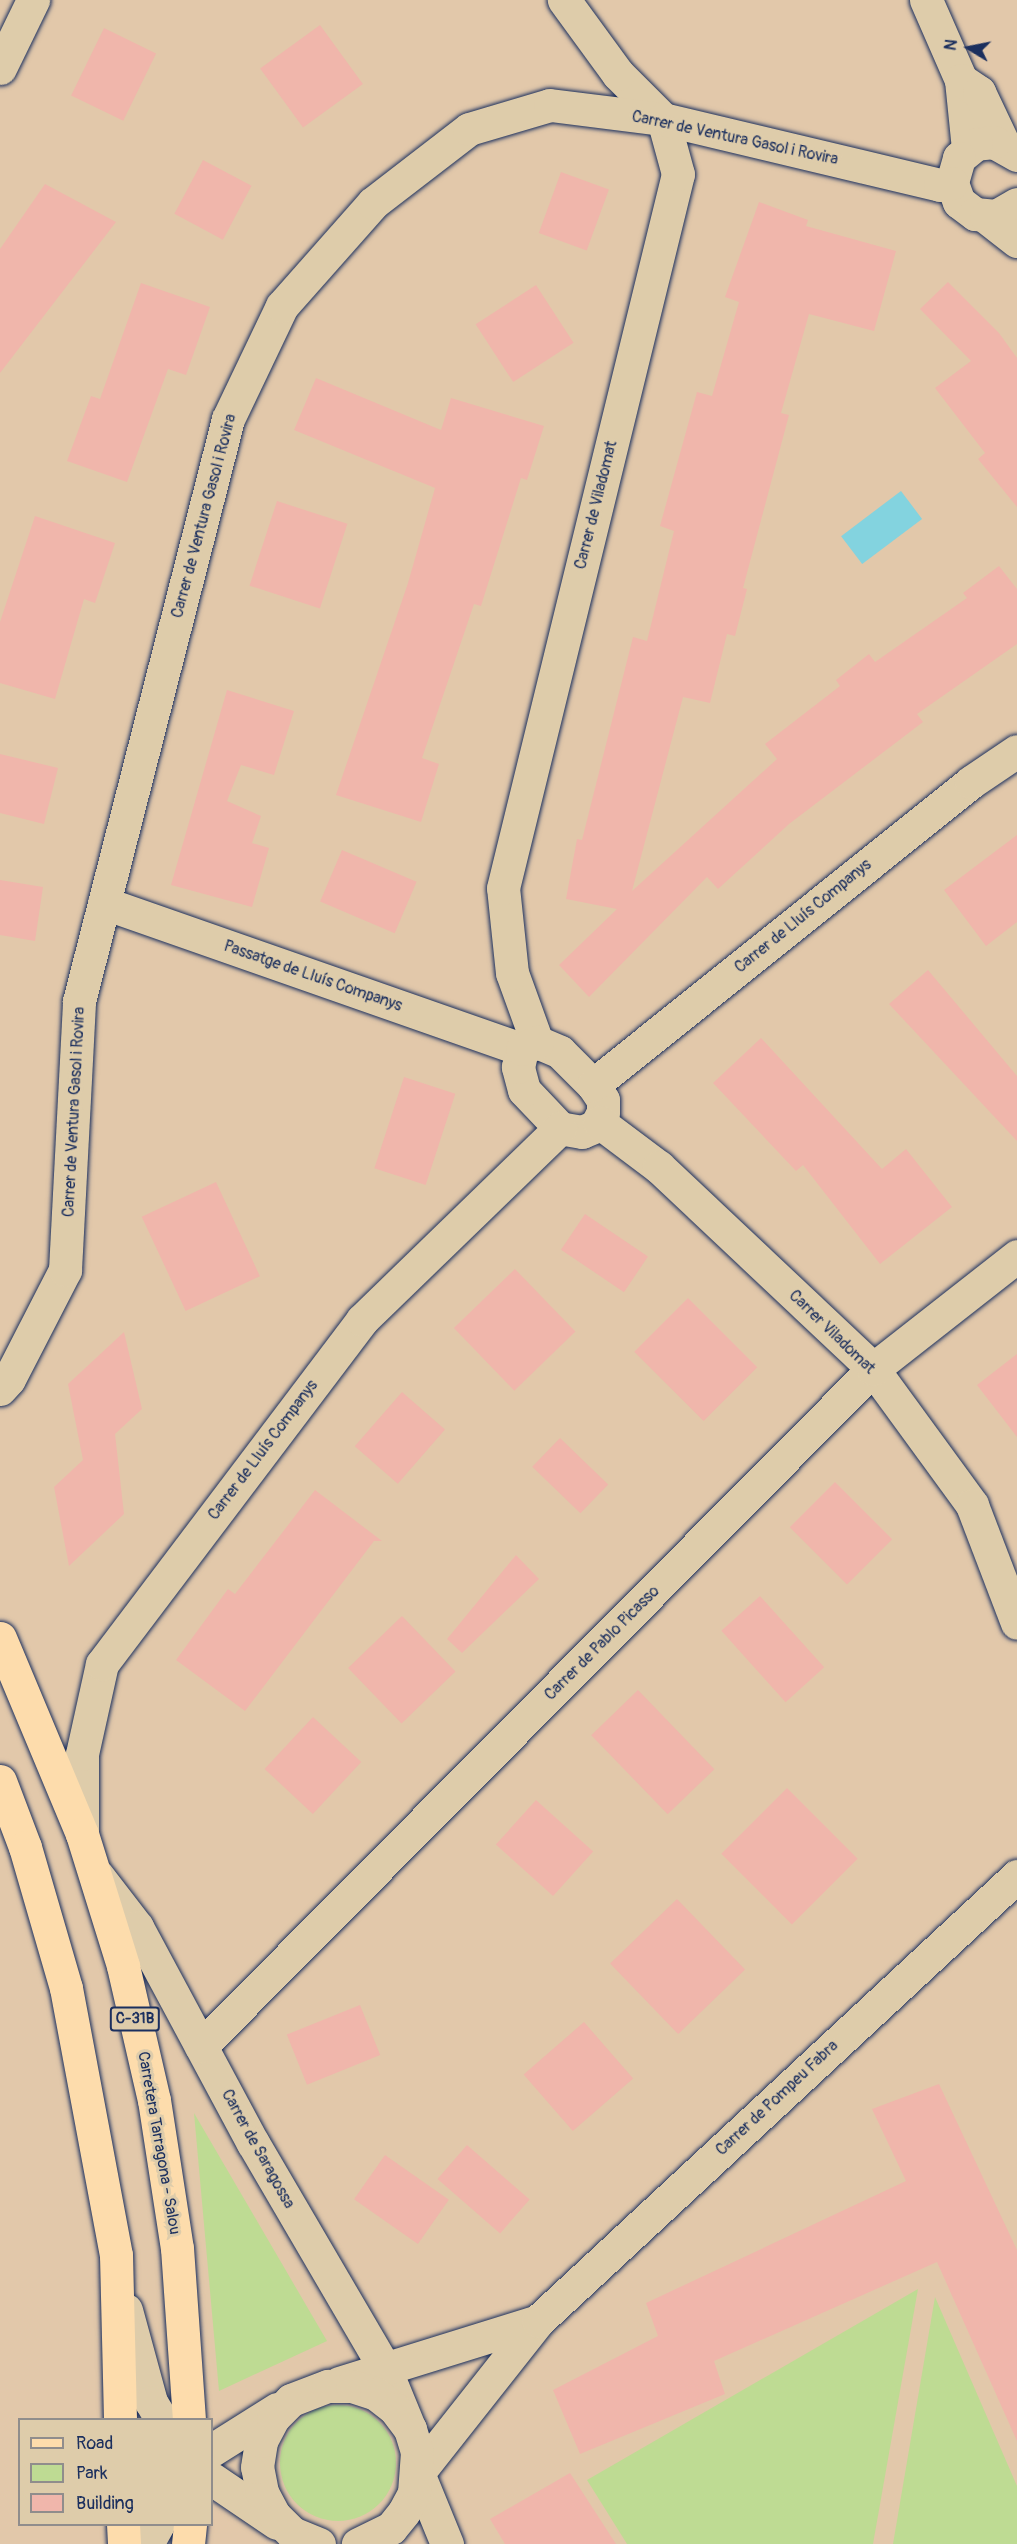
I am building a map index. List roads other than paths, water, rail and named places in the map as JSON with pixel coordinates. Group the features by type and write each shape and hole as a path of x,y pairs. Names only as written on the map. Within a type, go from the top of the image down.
{"main road":[{"name":"Carretera Tarragona - Salou","path":"0,1638 97,1875 154,2100 177,2248 189,2418"},
{"path":"0,1781 26,1847 66,1988 116,2255 120,2418"},
{"path":"123,2526 124,2544"},
{"path":"188,2544 190,2526"}],"street":[{"path":"0,68 33,0"},
{"name":"Carrer de Viladomat","path":"530,1046 512,973 502,888 678,174 663,119 618,74 564,0"},
{"path":"926,0 961,80 968,149"},
{"path":"961,80 979,92 1010,150"},
{"name":"Carrer de Ventura Gasol i Rovira","path":"0,1389 9,1379 64,1270 79,1001 228,418 282,306 373,203 469,129 550,105 663,119 940,185 952,183"},
{"path":"1010,150 985,142 968,149 956,164 952,183 966,209 986,217 1017,241"},
{"path":"986,217 1007,212 1017,204"},
{"name":"Carrer de Lluís Companys","path":"593,1085 971,782 1017,751"},
{"name":"Passatge de Lluís Companys","path":"104,903 530,1046 560,1052 593,1085"},
{"path":"530,1046 518,1067 524,1090 560,1128 582,1132 599,1122 603,1100 593,1085"},
{"name":"Carrer Viladomat","path":"599,1122 659,1167 873,1369 972,1505 1017,1623"},
{"name":"Carrer de Lluís Companys","path":"82,1834 82,1754 102,1664 362,1320 560,1128"},
{"name":"Carrer de Pablo Picasso","path":"201,2046 873,1369 1017,1256"},
{"name":"Carrer de Saragossa","path":"97,1875 137,1927 201,2046 386,2371 410,2429 417,2452 418,2473"},
{"name":"Carrer de Pompeu Fabra","path":"418,2473 538,2321 1017,1876"},
{"path":"116,2255 132,2343 151,2402 161,2418"},
{"name":"Carrer de Pompeu Fabra","path":"213,2449 291,2400 328,2386 386,2371 538,2321"},
{"path":"328,2386 352,2386 376,2394 395,2409 410,2429"},
{"path":"291,2400 273,2418 261,2441 257,2467 262,2492 274,2515 309,2541"},
{"path":"365,2542 391,2528 404,2512 418,2473"},
{"path":"418,2473 447,2544"},
{"path":"213,2480 309,2541"},
{"path":"147,2544 157,2526"}],"water":[{"path":"901,491 922,519 862,564 841,536"}]}
